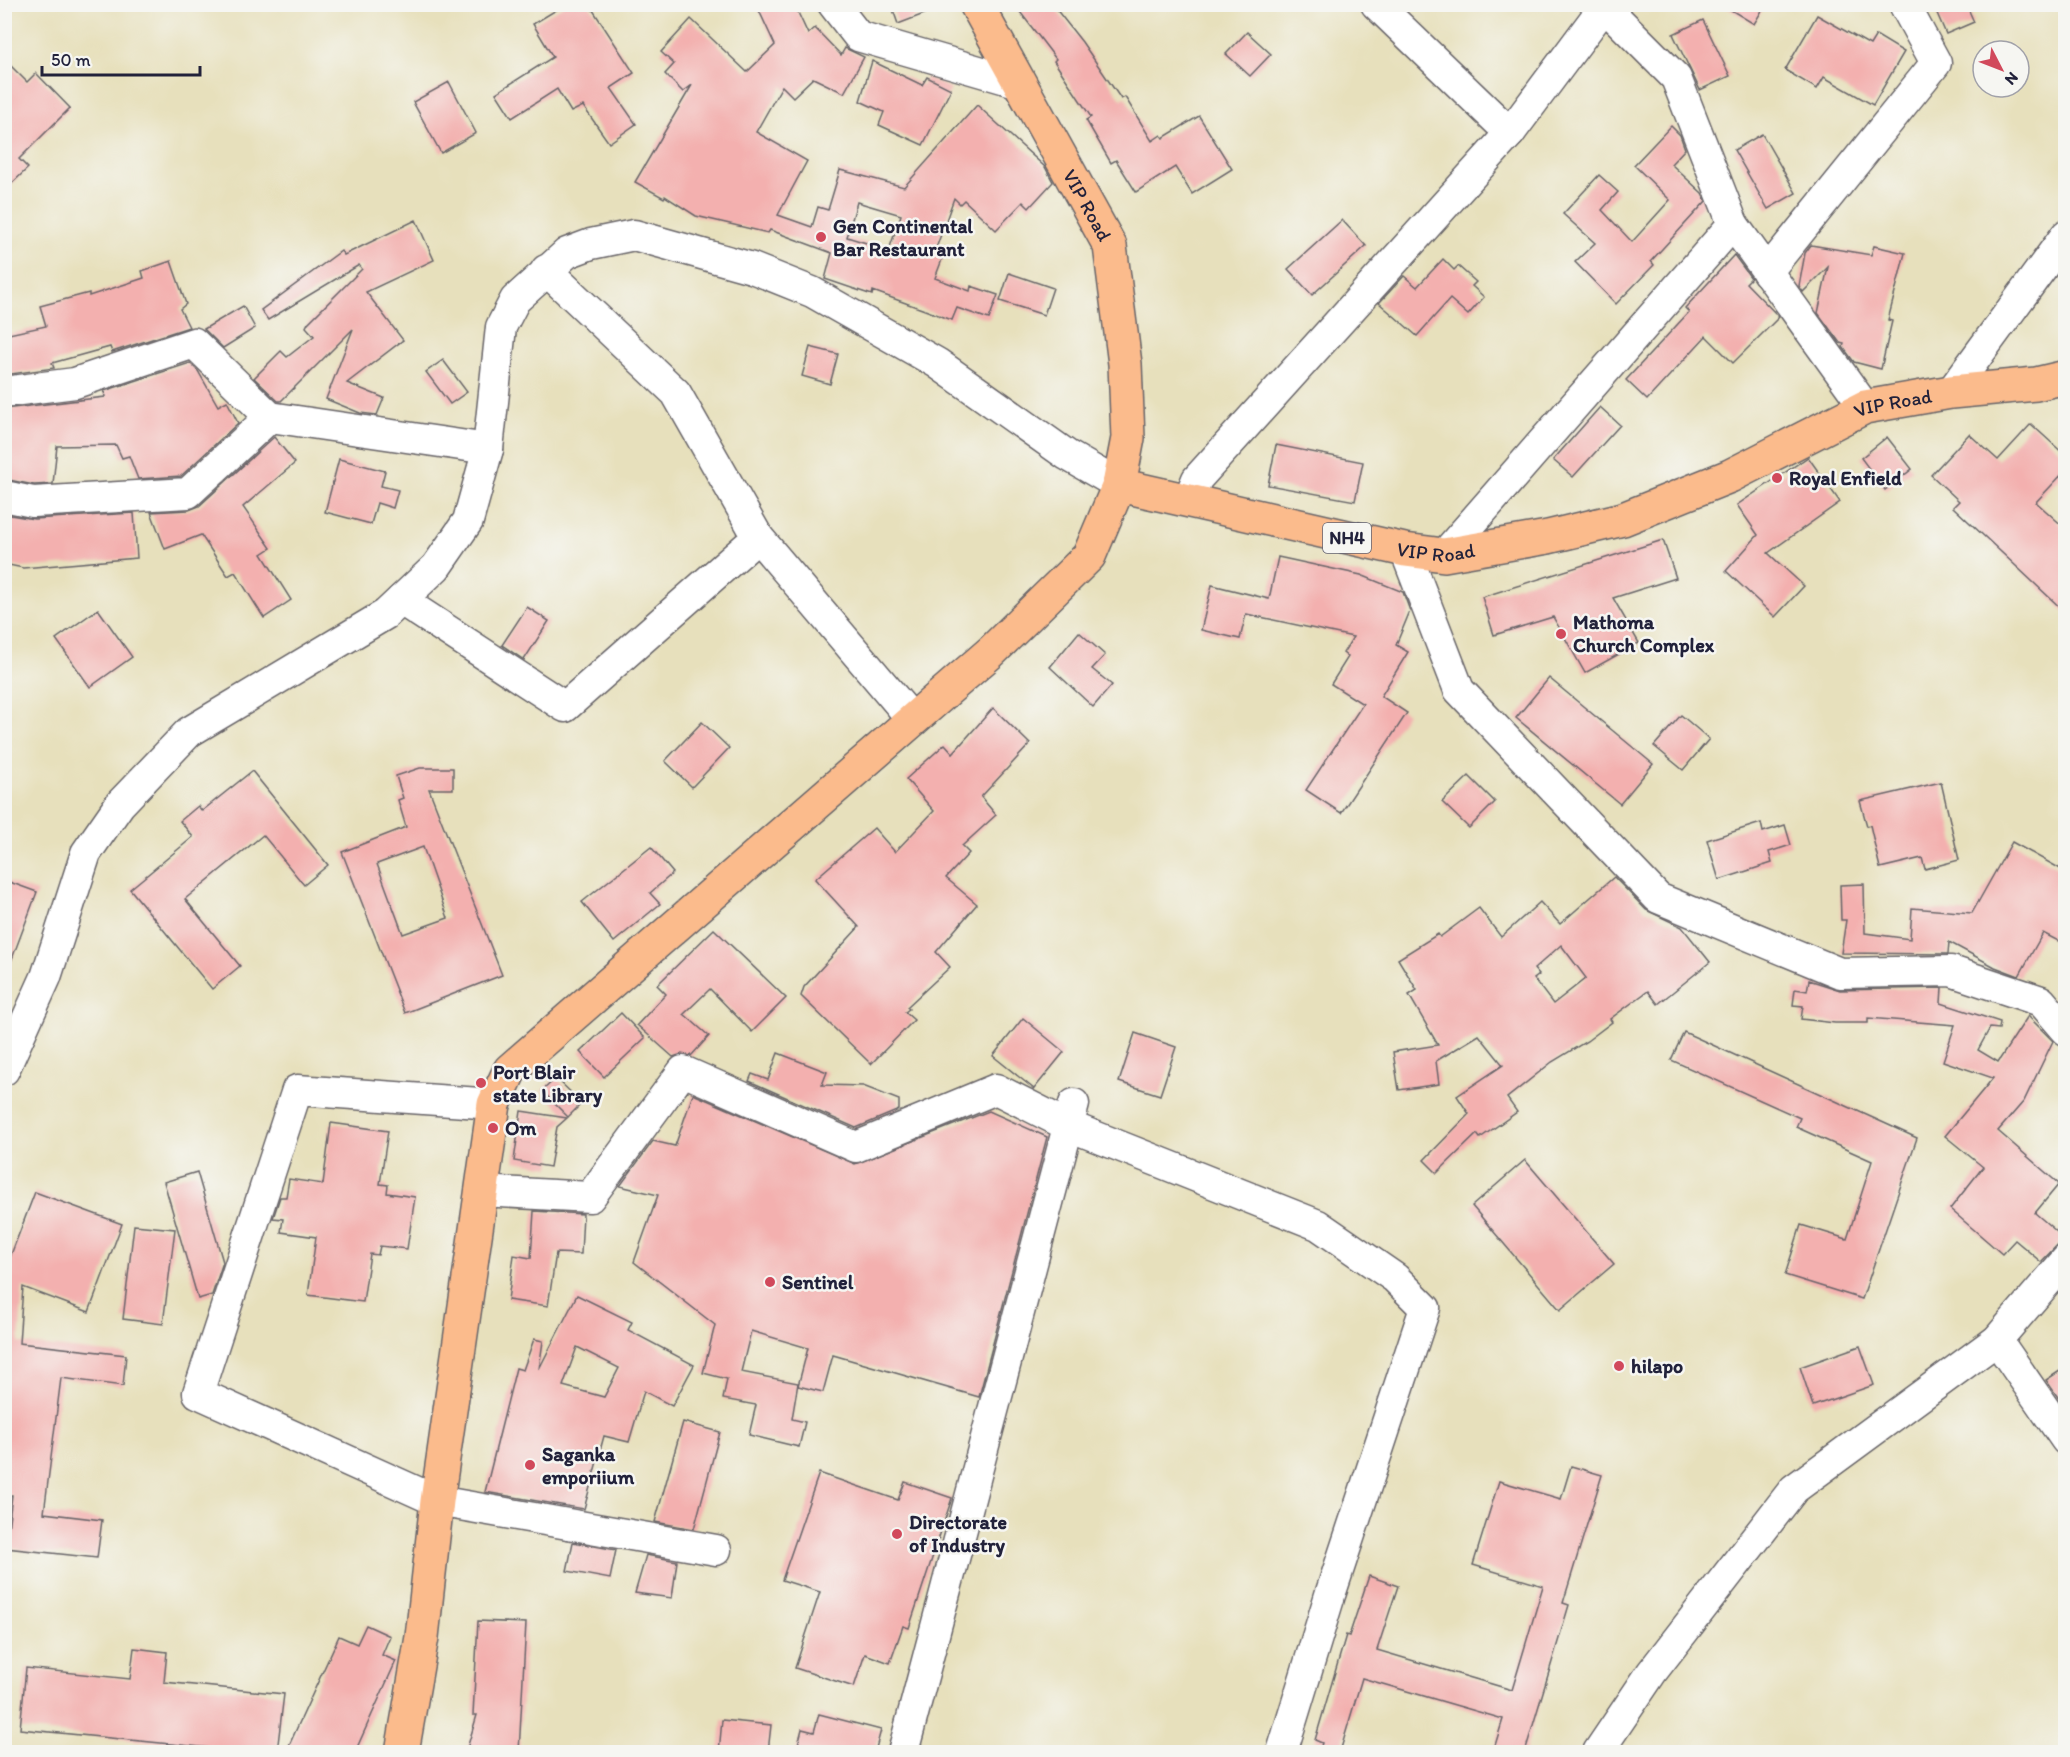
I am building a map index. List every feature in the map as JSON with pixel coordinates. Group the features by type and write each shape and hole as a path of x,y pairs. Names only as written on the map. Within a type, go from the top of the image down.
{"main road":[{"name":"VIP Road","path":"976,4 1110,246 1125,364 1128,438 1119,485 1405,550 1444,555 1548,537 1623,519 1730,476 1865,407 1951,392 2036,384 2066,377"},
{"path":"402,1752 422,1637 437,1501 494,1104 510,1070 991,652 1089,556 1119,485"}],"street":[{"path":"833,4 858,36 1020,83"},
{"path":"1376,4 1510,133"},
{"path":"1767,272 1936,63 1904,4"},
{"path":"1188,501 1197,479 1510,133 1606,6 1676,78 1732,224 1865,407"},
{"path":"1444,555 1732,224"},
{"path":"1951,392 2066,235"},
{"path":"4,1070 45,977 86,854 120,804 189,732 386,614 436,567 468,521 480,485 488,449 501,327 515,300 567,253 591,244 634,236 752,268 812,292 937,363 1067,455 1119,485"},
{"path":"546,270 676,393 758,537 912,720"},
{"path":"4,392 75,383 194,343 270,417 488,449"},
{"path":"4,496 33,502 188,494 270,417"},
{"path":"401,600 565,707 758,537"},
{"path":"1405,550 1459,690 1658,898 1840,973 1951,971 2042,1001 2066,1030"},
{"path":"481,1191 590,1197 683,1071 856,1147 996,1089 1071,1115 1318,1225 1395,1278 1425,1308 1330,1595 1282,1752"},
{"path":"494,1104 297,1090 198,1392 437,1501 716,1550"},
{"path":"903,1752 1071,1115"},
{"path":"1598,1752 1652,1672 1794,1489 1997,1340 2066,1260"},
{"path":"1997,1340 2066,1440"}],"building":[{"path":"566,4 589,4 634,73 611,88 636,124 609,143 583,106 571,112 557,89 512,118 496,93 553,57 533,24"},
{"path":"756,4 794,4 808,34 815,28 841,55 845,48 864,57 844,93 813,78 793,97 782,86 756,132 807,161 778,215 812,227 818,207 828,210 840,170 904,187 977,105 1045,167 1053,182 1029,208 1023,202 996,230 964,200 960,204 954,198 934,254 943,257 935,278 970,291 971,286 998,295 989,319 957,308 952,320 873,291 872,295 825,279 832,253 770,230 768,233 696,216 665,196 664,198 635,182 692,85 683,92 665,74 674,64 661,52 691,19 747,72 775,45","holes":["857,202 901,215 889,250 847,237"]},
{"path":"891,4 945,4 945,6 898,24"},
{"path":"1014,4 1052,4 1082,42 1121,99 1125,97 1152,141 1161,135 1163,138 1199,116 1232,169 1192,194 1175,167 1136,192 1116,160 1111,163 1086,120 1091,117 1054,61 1056,59"},
{"path":"1721,4 1766,4 1754,24"},
{"path":"1933,4 1966,4 1974,22 1946,34"},
{"path":"1817,15 1870,45 1876,35 1904,52 1873,105 1824,77 1817,89 1785,70"},
{"path":"1703,20 1730,76 1700,90 1673,34"},
{"path":"1247,32 1271,54 1250,76 1226,54"},
{"path":"4,59 27,82 36,73 70,108 19,159 28,168 4,191"},
{"path":"872,61 922,85 927,77 951,89 923,145 879,125 884,112 860,101"},
{"path":"449,82 476,133 441,153 413,102"},
{"path":"1671,126 1680,135 1685,149 1671,164 1702,193 1706,201 1651,261 1654,265 1616,304 1575,262 1595,243 1563,214 1599,175 1618,192 1602,210 1632,242 1670,200 1634,165"},
{"path":"1762,134 1796,193 1768,209 1734,150"},
{"path":"416,220 434,260 366,292 403,340 347,383 384,398 377,415 360,413 326,399 353,329 281,401 278,401 254,378 281,351 287,357 314,336 306,327 308,323 362,269 359,265 268,320 261,310 341,251 344,255"},
{"path":"1342,220 1366,246 1312,295 1288,269"},
{"path":"1811,245 1871,255 1874,246 1905,253 1888,320 1892,321 1881,369 1854,362 1843,347 1844,344 1840,343 1818,313 1828,267 1803,292 1799,286 1805,253"},
{"path":"1734,255 1751,278 1746,283 1779,317 1733,363 1706,336 1647,400 1626,380 1689,312 1685,308"},
{"path":"1443,259 1454,270 1458,266 1476,282 1472,286 1484,297 1468,315 1450,299 1417,336 1379,303 1404,276 1417,287"},
{"path":"171,261 186,304 180,309 189,327 112,352 110,347 52,363 54,368 4,375 4,335 46,326 40,306 89,293 89,296 144,278 142,271"},
{"path":"1009,273 1053,288 1044,315 1000,301"},
{"path":"243,306 255,328 223,348 204,329"},
{"path":"810,347 838,354 830,384 802,376"},
{"path":"443,360 467,392 450,404 426,372"},
{"path":"190,363 198,371 218,406 227,401 238,423 181,476 138,479 129,456 122,458 116,445 57,446 53,484 34,485 4,479 8,442 4,442 4,409 105,397 104,391"},
{"path":"1600,407 1620,425 1573,477 1553,460"},
{"path":"2031,424 2066,456 2066,470 2036,502 2066,529 2066,613 1953,507 1959,501 1931,475 1969,434 1998,460"},
{"path":"274,437 295,463 243,507 271,548 262,554 291,600 264,618 235,572 228,576 201,535 165,549 151,512 189,510 199,506"},
{"path":"1887,437 1912,469 1885,490 1861,458"},
{"path":"1276,445 1363,462 1355,501 1268,485"},
{"path":"1808,457 1840,502 1768,553 1804,586 1775,617 1726,571 1758,535 1737,505"},
{"path":"339,459 385,471 381,486 398,490 393,508 377,503 371,524 325,512"},
{"path":"134,513 137,558 23,568 4,564 4,514 34,519"},
{"path":"1663,540 1676,578 1613,598 1639,643 1585,673 1553,617 1494,635 1482,597"},
{"path":"1278,557 1361,575 1403,592 1410,611 1396,645 1408,652 1381,696 1407,713 1341,813 1306,790 1363,704 1331,684 1348,657 1343,653 1353,637 1246,614 1240,639 1201,630 1212,585 1269,599"},
{"path":"527,607 549,621 524,660 502,645"},
{"path":"98,609 132,657 90,687 56,639"},
{"path":"1079,632 1105,655 1092,669 1112,685 1093,707 1050,667"},
{"path":"1549,678 1653,764 1620,804 1516,718"},
{"path":"993,708 1030,744 981,797 996,815 962,846 969,853 946,878 977,904 936,952 950,967 907,1007 909,1009 905,1012 914,1020 871,1064 801,996 804,987 859,927 815,879 874,828 895,852 934,811 906,779 945,744 953,753"},
{"path":"1681,715 1709,739 1683,770 1654,746"},
{"path":"702,722 729,748 692,787 665,761"},
{"path":"420,768 453,768 453,789 429,789 502,975 405,1013 342,852 406,827 398,800 403,798 396,776","holes":["423,847 448,918 403,934 377,864"]},
{"path":"252,771 328,865 304,885 263,835 185,899 240,966 212,989 130,889 193,837 180,821 198,806 202,811"},
{"path":"1469,776 1495,802 1469,828 1442,802"},
{"path":"1941,782 1959,860 1925,869 1922,858 1880,868 1870,825 1867,826 1860,801"},
{"path":"1761,823 1763,832 1785,825 1791,845 1769,852 1772,863 1719,880 1707,840"},
{"path":"2012,842 2066,872 2066,945 2043,933 2019,976 1995,967 1949,942 1948,954 1841,953 1846,920 1841,920 1840,885 1864,884 1865,933 1910,939 1912,908 1972,913"},
{"path":"651,847 673,873 650,893 660,904 614,942 582,902"},
{"path":"1614,877 1646,910 1682,927 1710,962 1658,1004 1648,991 1610,1019 1612,1022 1587,1041 1552,1062 1507,1098 1517,1112 1480,1138 1477,1134 1437,1173 1424,1160 1469,1114 1457,1096 1503,1065 1479,1035 1436,1061 1439,1084 1399,1090 1393,1052 1438,1045 1409,995 1417,990 1398,959 1438,934 1440,937 1479,908 1501,937 1540,902 1560,924","holes":["1561,945 1586,978 1553,1004 1534,979 1539,975 1534,969"]},
{"path":"4,880 37,892 6,975 4,974"},
{"path":"714,929 786,998 752,1032 710,989 684,1014 709,1036 691,1056 682,1054 673,1057 637,1025 666,994 657,985"},
{"path":"1809,980 1840,990 1942,988 1941,1003 2000,1022 1999,1029 1990,1028 1978,1050 1998,1062 2028,1016 2053,1041 2024,1101 1998,1131 2059,1184 2035,1213 2064,1238 2041,1262 2015,1240 2002,1254 1950,1209 1983,1167 1945,1136 1993,1078 1943,1061 1955,1025 1868,1018 1868,1023 1835,1023 1801,1019 1803,1006 1793,1005 1795,989 1807,991"},
{"path":"621,1013 645,1038 604,1077 580,1052"},
{"path":"1023,1018 1064,1052 1034,1089 993,1056"},
{"path":"1684,1032 1917,1138 1862,1299 1785,1275 1801,1225 1847,1239 1872,1161 1796,1127 1800,1118 1671,1060"},
{"path":"1135,1033 1176,1047 1160,1095 1119,1082"},
{"path":"778,1053 827,1072 822,1085 863,1086 899,1100 899,1110 856,1128 749,1081 752,1074 768,1080"},
{"path":"556,1078 582,1103 568,1117 542,1091"},
{"path":"693,1094 855,1164 989,1111 1047,1137 979,1397 833,1355 823,1392 798,1386 808,1348 751,1331 741,1372 798,1383 792,1419 805,1422 799,1447 749,1435 756,1405 723,1399 727,1379 703,1373 715,1325 634,1262 658,1195 620,1186 653,1141 675,1146"},
{"path":"521,1111 567,1118 557,1127 550,1167 514,1161"},
{"path":"331,1123 388,1131 380,1184 388,1185 387,1193 415,1197 407,1249 380,1246 378,1255 370,1254 363,1302 308,1295 316,1237 281,1232 283,1219 273,1218 280,1197 286,1197 289,1179 323,1184"},
{"path":"1525,1160 1614,1264 1560,1310 1472,1206"},
{"path":"197,1172 223,1262 212,1295 198,1299 164,1182"},
{"path":"35,1192 122,1224 89,1312 23,1287 19,1343 126,1355 123,1386 61,1378 44,1513 102,1520 97,1558 6,1548 12,1495 4,1495 4,1273"},
{"path":"534,1211 583,1214 581,1254 556,1253 548,1306 508,1300 514,1255 531,1258"},
{"path":"134,1225 175,1229 163,1324 123,1319"},
{"path":"577,1295 632,1322 628,1330 694,1365 672,1406 644,1391 629,1442 604,1436 584,1509 485,1492 516,1368 523,1370 534,1339 543,1341 539,1369","holes":["577,1347 619,1368 604,1397 563,1386"]},
{"path":"1860,1346 1874,1385 1813,1406 1800,1367"},
{"path":"2066,1367 2066,1409 2046,1380"},
{"path":"683,1422 720,1432 694,1529 655,1522"},
{"path":"1571,1466 1602,1475 1563,1603 1569,1605 1525,1752 1493,1752 1503,1719 1362,1678 1340,1752 1319,1752 1322,1743 1315,1740 1346,1635 1349,1636 1369,1576 1398,1586 1377,1650 1512,1690 1543,1586 1473,1565 1499,1481 1561,1499"},
{"path":"819,1473 898,1500 905,1482 952,1498 909,1628 903,1626 890,1663 865,1654 854,1687 795,1668 820,1592 782,1580"},
{"path":"573,1542 616,1550 610,1579 567,1571"},
{"path":"646,1555 677,1561 672,1598 635,1593"},
{"path":"478,1621 526,1623 519,1752 466,1752 477,1715 473,1715"},
{"path":"366,1625 390,1636 382,1655 396,1661 355,1752 286,1752 339,1636 357,1644"},
{"path":"134,1648 167,1652 164,1682 284,1694 277,1752 251,1752 20,1729 26,1668 130,1679"},
{"path":"819,1714 881,1730 875,1752 796,1752 802,1729 814,1732"},
{"path":"722,1720 771,1725 768,1752 719,1752"}],"place":[{"name":"Gen Continental Bar Restaurant","path":"821,237"},
{"name":"Royal Enfield","path":"1777,478"},
{"name":"Mathoma Church Complex","path":"1561,634"},
{"name":"Port Blair state Library","path":"481,1083"},
{"name":"Om","path":"493,1128"},
{"name":"Sentinel","path":"770,1282"},
{"name":"hilapo","path":"1619,1366"},
{"name":"Saganka emporiium","path":"530,1465"},
{"name":"Directorate of Industry","path":"897,1534"}]}
